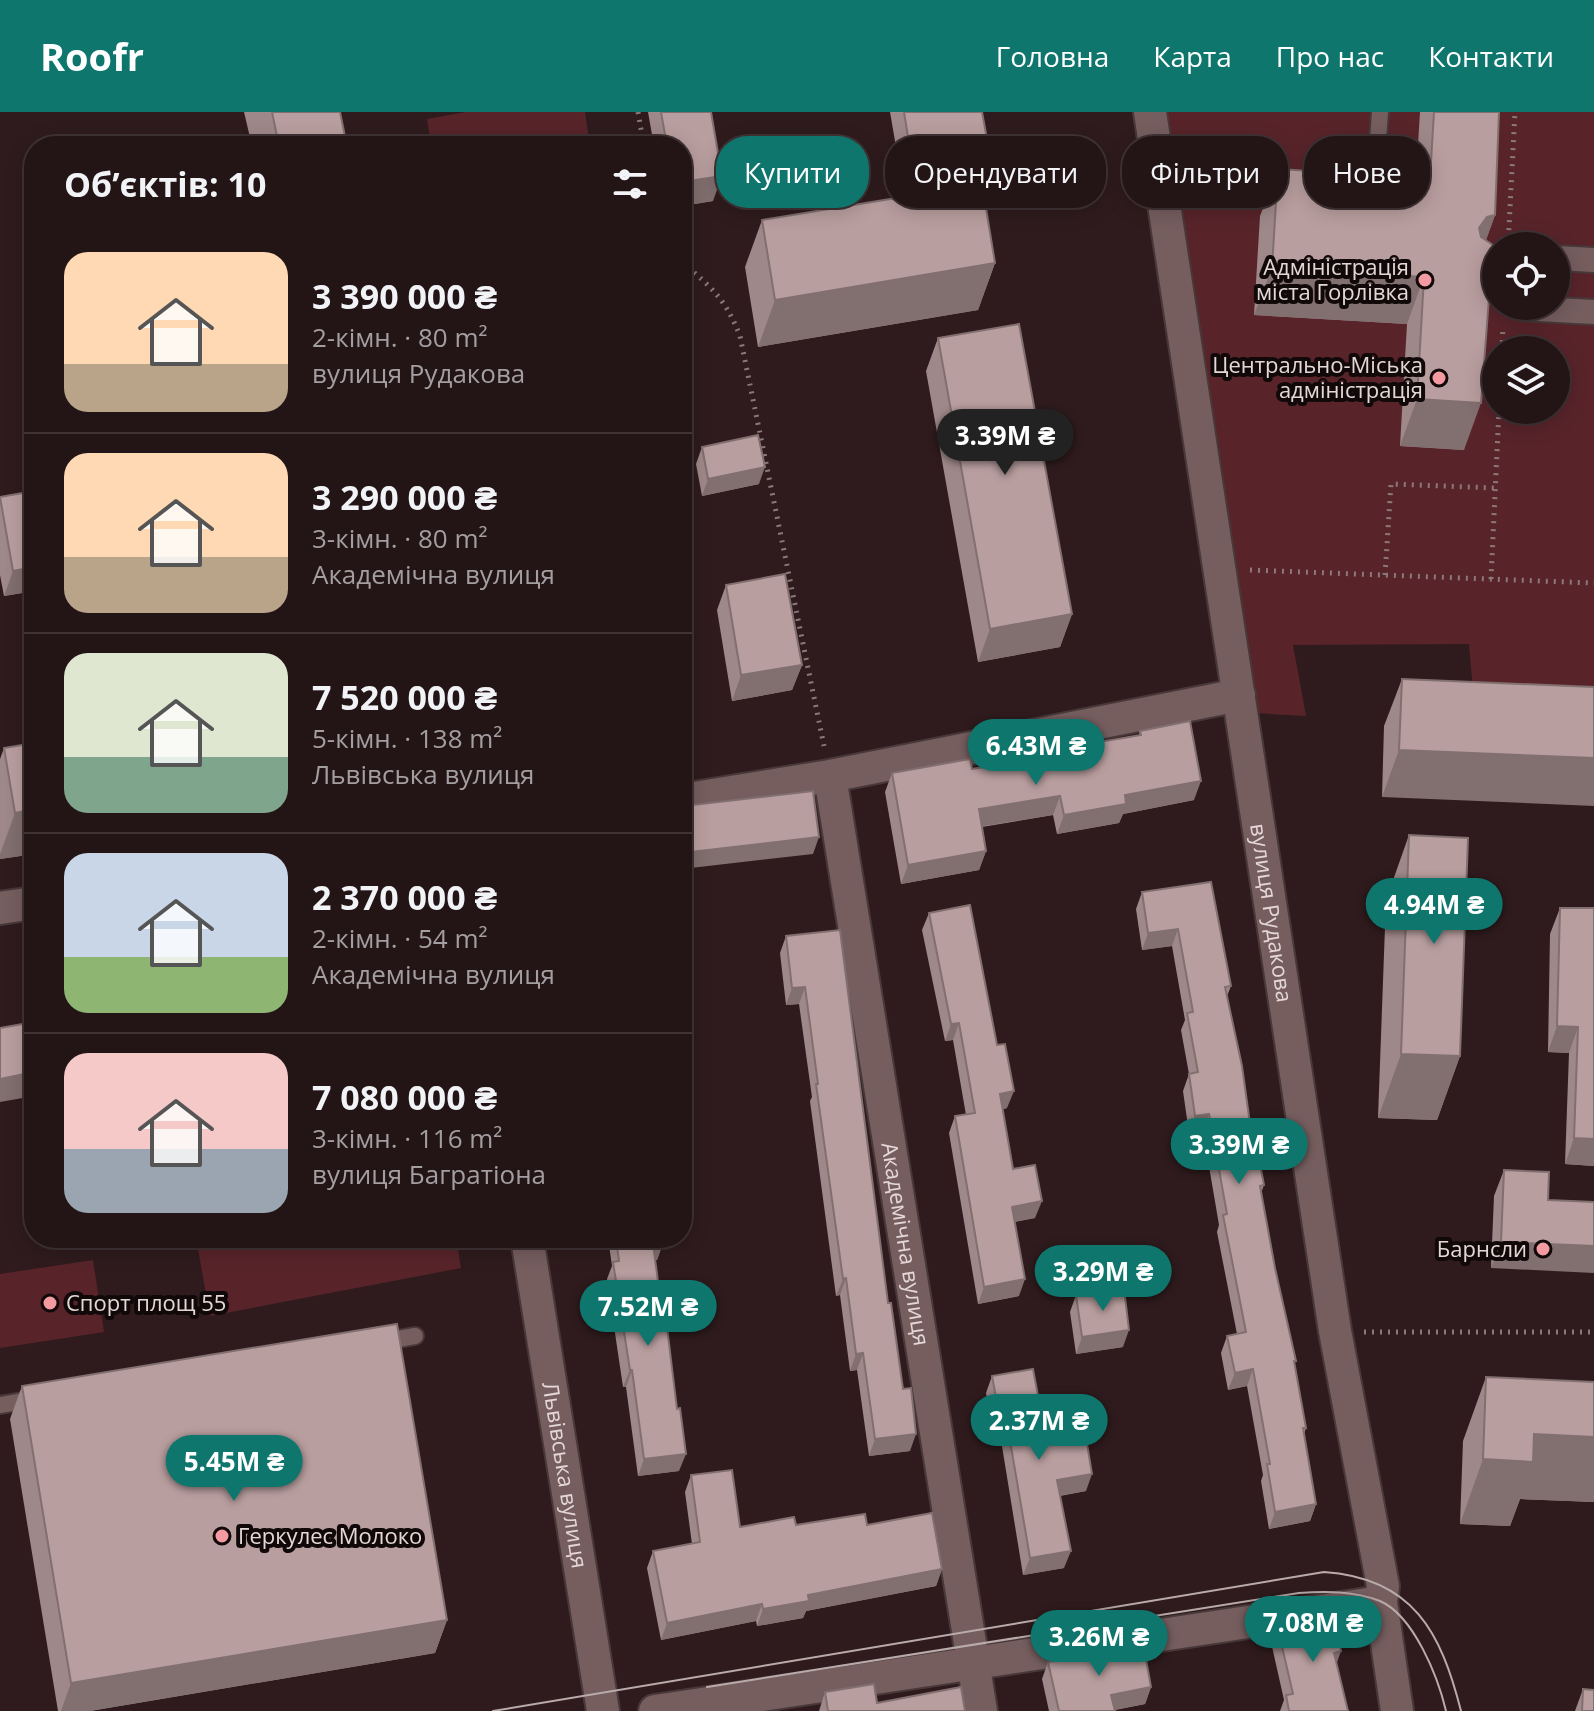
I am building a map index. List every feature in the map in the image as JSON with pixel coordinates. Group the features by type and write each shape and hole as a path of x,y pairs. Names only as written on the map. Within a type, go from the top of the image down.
{"street":[{"name":"вулиця Рудакова","path":"1150,112 1153,136"},
{"name":"вулиця Рудакова","path":"1164,208 1335,1331 1383,1586 1381,1602 1397,1711"},
{"path":"1570,259 1594,260"},
{"path":"1570,311 1594,312"},
{"path":"692,798 830,776 1239,695"},
{"name":"Академічна вулиця","path":"830,776 981,1711"},
{"path":"0,908 24,904"},
{"name":"Львівська вулиця","path":"529,1248 603,1711"},
{"path":"655,1711 1381,1602"}],"lane":[{"path":"1378,136 1380,112"},
{"path":"369,1344 415,1336"},
{"path":"0,1405 46,1398"}],"path":[{"path":"638,112 642,136"},
{"path":"1509,232 1515,112"},
{"path":"692,271 717,292 731,313 740,336 830,776"},
{"path":"1491,579 1498,424"},
{"path":"1385,575 1391,484 1495,488"},
{"path":"1221,574 1249,570 1594,583"},
{"path":"1335,1331 1594,1332"}],"shaded area":[{"path":"466,112 585,112 589,136 430,136 427,119"},
{"path":"1140,112 1594,112 1594,703 1473,690 1469,644 1293,645 1306,716 1235,712 1155,208 1288,208 1288,136 1144,136"},
{"path":"198,1248 458,1248 461,1268 210,1316"},
{"name":"Спорт площ 55","path":"93,1260 104,1332 0,1348 0,1274"}],"building":[{"path":"272,112 340,112 345,136 277,136"},
{"path":"661,112 711,112 716,141 716,177 692,180 692,136 665,136"},
{"path":"904,112 982,112 986,136 908,136"},
{"path":"1434,112 1499,112 1495,215 1487,217 1479,228 1482,238 1482,320 1487,320 1486,336 1482,336 1481,403 1417,399 1424,277 1272,268 1276,208 1288,208 1288,170 1304,171 1304,208 1430,208"},
{"path":"885,200 885,208 986,208 995,263 775,300 762,220 835,208 869,208 869,202"},
{"path":"1019,324 1072,614 990,629 938,338"},
{"path":"758,435 765,467 708,479 702,447"},
{"path":"24,493 24,569 13,571 0,497"},
{"path":"785,574 802,665 741,675 726,585"},
{"path":"1402,679 1594,687 1594,758 1399,750"},
{"path":"1190,721 1201,781 1125,795 1126,804 1064,815 1060,796 979,809 986,851 908,865 892,773 970,759 972,769 1053,755 1052,750 1141,735 1140,731"},
{"path":"24,745 24,811 15,813 4,748"},
{"path":"813,791 819,837 692,852 692,805"},
{"path":"1409,835 1468,838 1460,1056 1401,1054"},
{"path":"1211,882 1231,986 1225,987 1242,1066 1252,1138 1255,1138 1264,1185 1260,1186 1296,1361 1316,1504 1275,1512 1253,1369 1235,1373 1227,1336 1246,1332 1223,1215 1227,1214 1209,1114 1195,1116 1189,1074 1198,1072 1187,1013 1193,1012 1178,929 1148,933 1142,892"},
{"path":"970,905 997,1045 1005,1044 1014,1091 1000,1094 1013,1169 1035,1165 1042,1201 1012,1207 1025,1279 984,1287 955,1116 975,1113 959,1023 951,1024 929,913"},
{"path":"1560,908 1594,908 1594,1139 1574,1138 1578,1027 1557,1026"},
{"path":"840,930 888,1303 891,1303 903,1389 911,1388 916,1434 875,1439 863,1353 856,1354 846,1278 843,1279 805,987 792,988 786,936"},
{"path":"24,1024 24,1074 0,1079 0,1028"},
{"path":"1504,1170 1549,1172 1548,1200 1594,1202 1594,1246 1501,1242"},
{"path":"617,1248 654,1248 686,1454 644,1459 613,1262 619,1261"},
{"path":"1124,1289 1129,1330 1082,1337 1076,1295"},
{"name":"Геркулес Молоко","path":"397,1324 447,1620 71,1683 22,1386"},
{"path":"1033,1369 1046,1439 1085,1432 1092,1474 1057,1480 1071,1551 1030,1558 1007,1423 1001,1424 992,1376"},
{"path":"1486,1377 1594,1382 1594,1437 1534,1434 1533,1462 1483,1459"},
{"path":"732,1470 740,1527 794,1517 796,1525 865,1514 867,1525 932,1513 942,1569 808,1595 809,1601 763,1609 762,1604 667,1623 653,1551 700,1542 691,1475"},
{"path":"1333,1613 1341,1651 1334,1653 1348,1711 1289,1711 1286,1695 1293,1694 1277,1625"},
{"path":"1143,1643 1151,1687 1111,1695 1115,1711 1059,1711 1048,1662"},
{"path":"874,1684 877,1703 961,1687 965,1711 828,1711 825,1692"},
{"path":"1583,1689 1594,1690 1594,1711 1582,1711"}],"tram line":[{"path":"493,1711 1324,1572 1355,1576 1380,1585 1401,1598 1418,1614 1444,1657 1461,1711"},
{"path":"707,1687 1299,1593 1330,1592 1380,1601 1404,1620 1431,1665 1446,1711"}],"place":[{"name":"Адміністрація міста Горлівка","path":"1425,280"},
{"name":"Центрально-Міська адміністрація","path":"1439,378"},
{"name":"Барнсли","path":"1543,1249"},
{"name":"Спорт площ 55","path":"50,1303"},
{"name":"Геркулес Молоко","path":"222,1536"}]}
